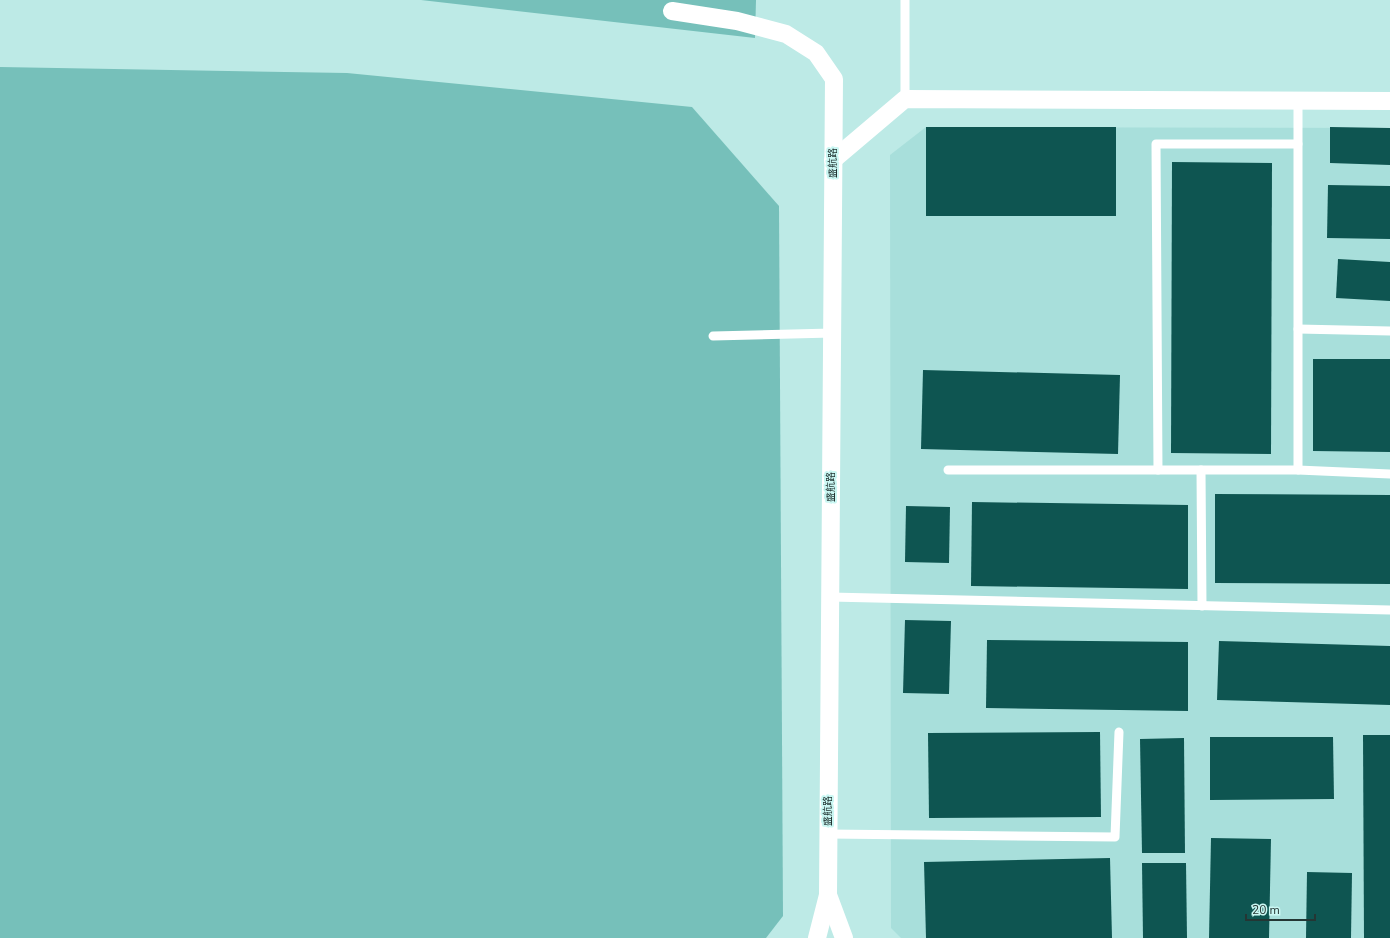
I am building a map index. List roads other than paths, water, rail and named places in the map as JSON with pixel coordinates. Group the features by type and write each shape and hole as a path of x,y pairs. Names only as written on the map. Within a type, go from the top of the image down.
{"street":[{"name":"盛航路","path":"672,11 736,21 786,34 816,53 834,79 828,895"},
{"path":"833,160 905,99 1390,101"},
{"path":"817,938 828,895"},
{"path":"828,895 844,938"}],"lane":[{"path":"905,0 905,99"},
{"path":"1298,100 1298,470"},
{"path":"1158,470 1156,144 1298,144"},
{"path":"1298,329 1390,331"},
{"path":"713,336 832,333"},
{"path":"948,470 1298,470 1390,474"},
{"path":"1201,470 1202,606"},
{"path":"830,597 1390,610"},
{"path":"828,834 1114,837 1119,732"}]}
